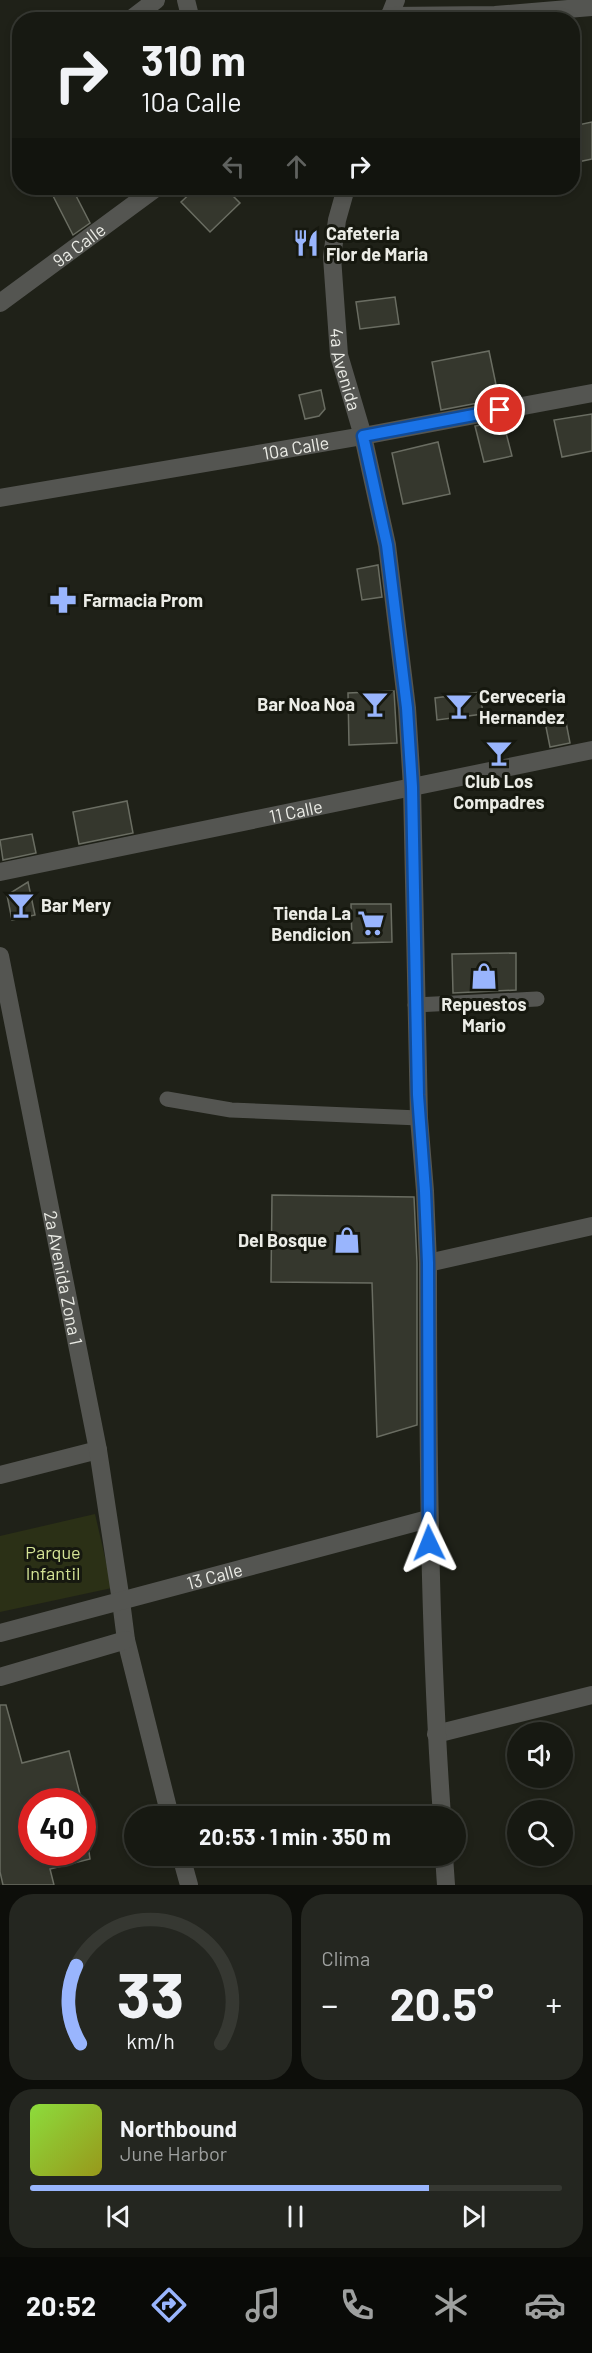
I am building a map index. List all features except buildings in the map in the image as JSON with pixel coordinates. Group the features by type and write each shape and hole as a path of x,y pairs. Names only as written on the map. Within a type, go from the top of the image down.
{"street":[{"path":"140,12 156,0"},
{"path":"531,12 592,7"},
{"name":"9a Calle","path":"0,303 147,195"},
{"name":"4a Avenida","path":"344,195 337,220 332,257 339,355 363,436 387,545 407,708 412,787 415,1005 428,1263 428,1519 436,1734 441,1806"},
{"name":"10a Calle","path":"0,498 363,436 592,393"},
{"name":"11 Calle","path":"0,872 592,750"},
{"name":"2a Avenida Zona 1","path":"0,956 99,1450 126,1640 168,1806"},
{"path":"428,1263 592,1226"},
{"path":"0,1475 99,1450"},
{"name":"13 Calle","path":"0,1633 428,1519"},
{"path":"0,1677 126,1640"},
{"path":"436,1734 592,1695"},
{"path":"184,1866 189,1885"},
{"path":"445,1866 446,1885"}],"lane":[{"path":"415,1005 537,999"},
{"path":"167,1099 231,1110 419,1118"}],"green space":[{"name":"Parque Infantil","path":"95,1514 112,1588 0,1612 0,1536"}],"place":[{"name":"Cafeteria Flor de Maria","path":"306,243"},
{"name":"Farmacia Prom","path":"63,600"},
{"name":"Bar Noa Noa","path":"375,704"},
{"name":"Cerveceria Hernandez","path":"459,706"},
{"name":"Club Los Compadres","path":"499,753"},
{"name":"Bar Mery","path":"21,905"},
{"name":"Tienda La Bendicion","path":"371,923"},
{"name":"Repuestos Mario","path":"484,976"},
{"name":"Del Bosque","path":"347,1240"}],"route":[{"path":"429,1543 428,1263 418,1095 412,787 407,708 387,545 363,436 500,410"}]}
